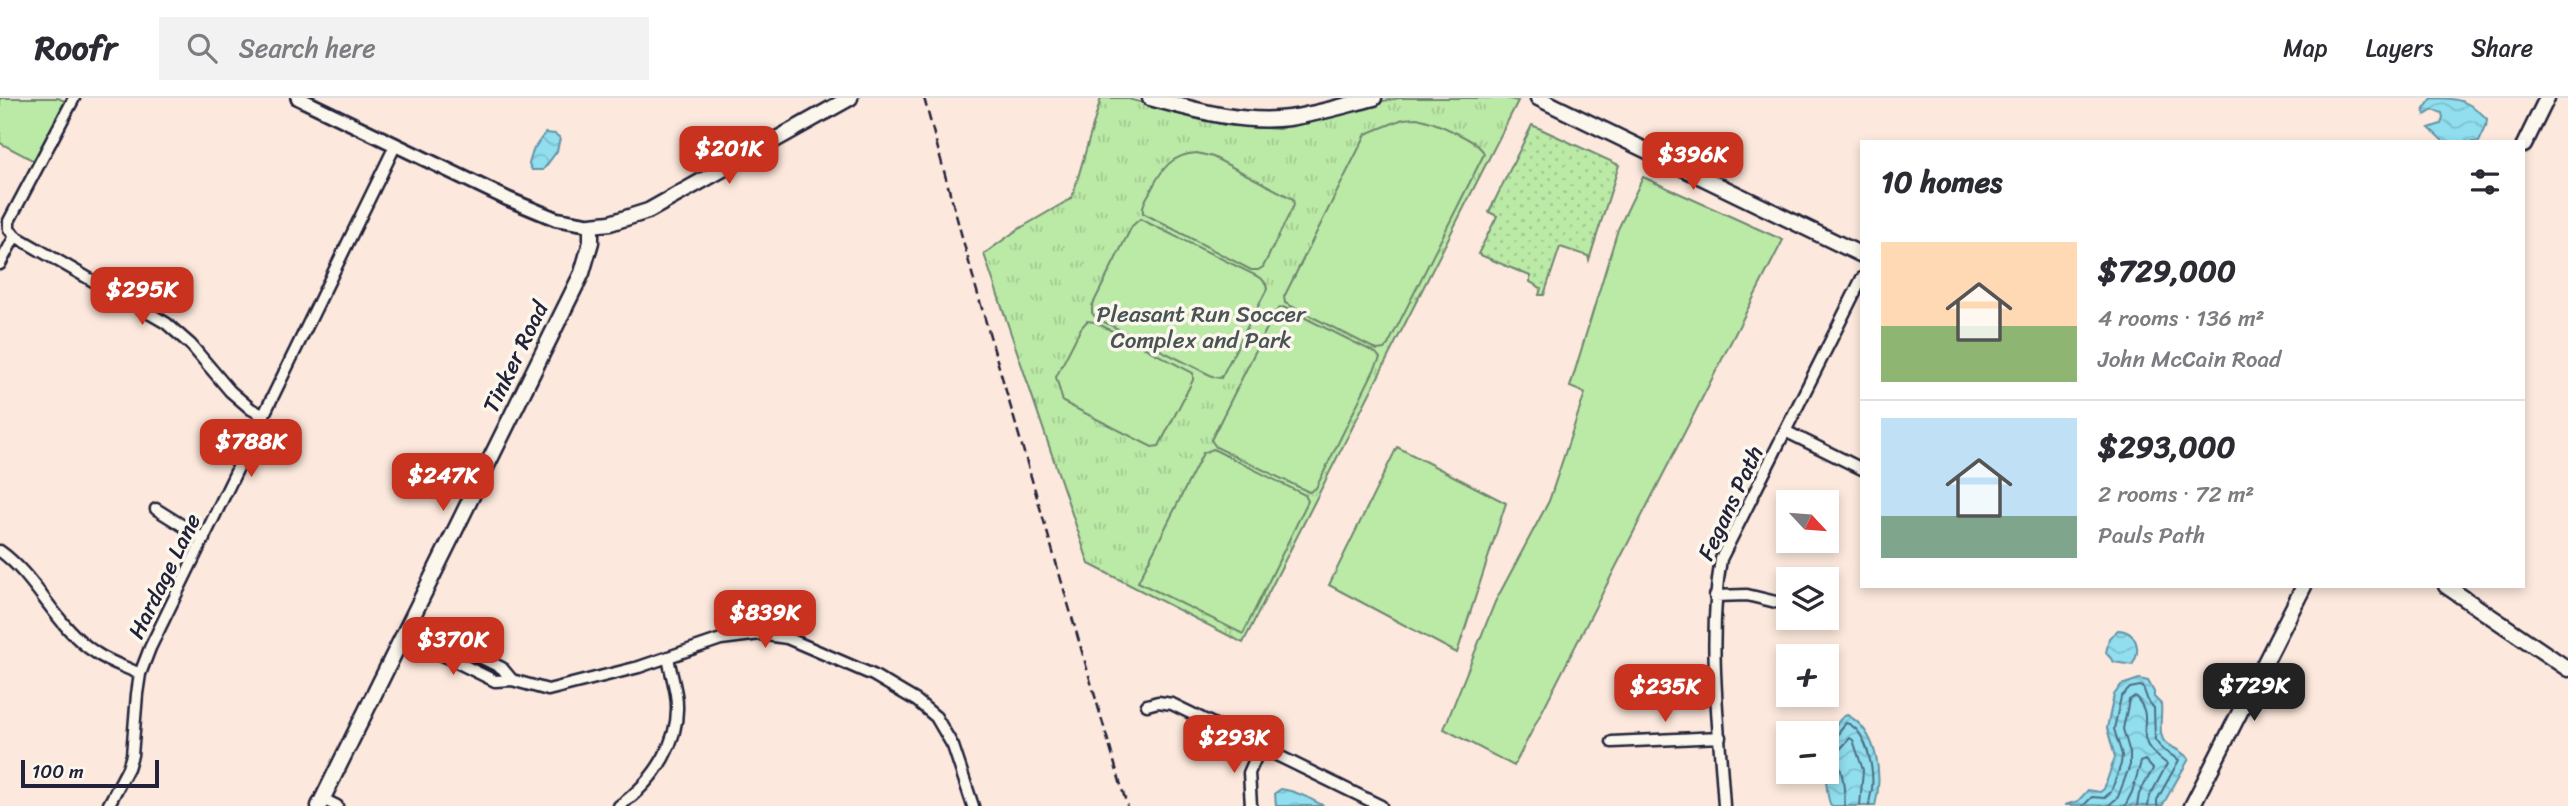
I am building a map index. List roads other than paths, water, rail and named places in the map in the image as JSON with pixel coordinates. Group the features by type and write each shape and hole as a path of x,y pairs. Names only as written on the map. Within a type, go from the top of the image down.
{"main road":[{"path":"591,225 610,223 648,211 850,98"},
{"path":"1150,98 1199,111 1255,120 1289,118 1373,98"},
{"path":"1538,98 1860,254"},
{"path":"2525,143 2547,98"},
{"name":"Tinker Road","path":"321,803 582,273 591,242 591,225"},
{"path":"2192,806 2303,588"},
{"path":"2449,588 2568,669"}],"street":[{"path":"74,98 9,221 9,229 15,236 166,323 185,339 230,391 264,416"},
{"path":"298,98 508,199 556,219 591,225"},
{"name":"Hardage Lane","path":"108,806 132,755 140,674 150,648 395,146"},
{"path":"0,264 15,236"},
{"name":"Fegans Path","path":"1724,806 1714,596 1721,559 1860,282"},
{"path":"1785,431 1860,468"},
{"path":"156,509 204,539"},
{"path":"0,551 16,562 74,633 95,653 140,674"},
{"path":"1714,596 1747,595 1776,602"},
{"path":"405,628 502,668 512,680"},
{"path":"405,628 495,681 512,680 548,690 582,683 721,639 773,635 803,643 873,675 917,701 936,718 953,746 973,806"},
{"path":"619,806 640,791 652,776 662,761 676,725 677,696 667,657"},
{"path":"1147,705 1158,702 1171,704 1381,806"},
{"path":"1612,742 1720,737"},
{"path":"1251,806 1249,774 1260,748"},
{"path":"321,803 337,806"}],"water":[{"path":"2432,98 2462,101 2487,119 2486,127 2480,140 2442,140 2429,128 2441,124 2442,113 2433,110 2425,115 2424,109"},
{"path":"545,133 555,134 560,138 557,151 543,170 532,170 529,164 533,150"},
{"path":"2118,630 2130,634 2136,642 2137,653 2132,665 2114,662 2106,653 2109,638"},
{"path":"2139,679 2148,681 2154,697 2161,704 2161,733 2165,743 2189,759 2162,806 2065,805 2078,801 2088,790 2100,792 2104,789 2115,757 2107,728 2114,695 2121,685"},
{"path":"1847,715 1866,732 1872,743 1878,768 1875,806 1831,806 1826,784 1839,784 1839,720"},
{"path":"1281,789 1298,793 1324,806 1276,806 1275,793"}],"railway":[{"path":"924,98 976,288 1127,806"}],"park label":[{"name":"Pleasant Run Soccer Complex and Park","path":"1201,327"}]}
